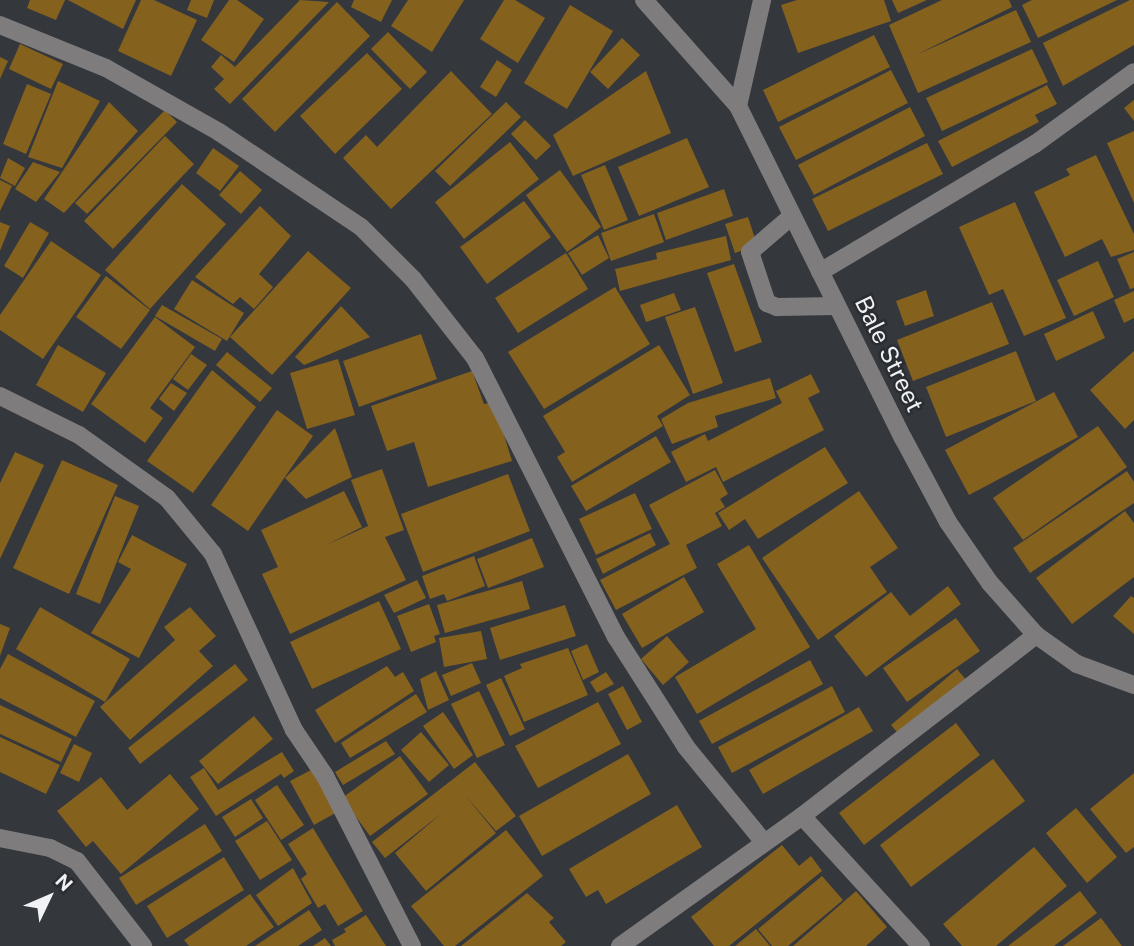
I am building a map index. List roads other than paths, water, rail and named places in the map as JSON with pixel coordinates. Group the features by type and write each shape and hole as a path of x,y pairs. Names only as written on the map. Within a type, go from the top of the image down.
{"street":[{"name":"Bale Street","path":"644,0 738,106 948,522 990,583 1036,635 1077,664 1134,685"},
{"path":"738,106 762,0"},
{"path":"0,24 106,68 219,132 360,227 413,279 475,358 616,637 686,747 763,841"},
{"path":"820,272 1035,144 1134,72"},
{"path":"792,216 750,252 767,303 777,307 837,306"},
{"path":"0,396 79,435 167,498 213,554 294,730 325,776 411,946"},
{"path":"621,946 763,841 802,817 1036,635"},
{"path":"802,817 921,946"},
{"path":"0,838 50,848 78,861 144,946"}]}
